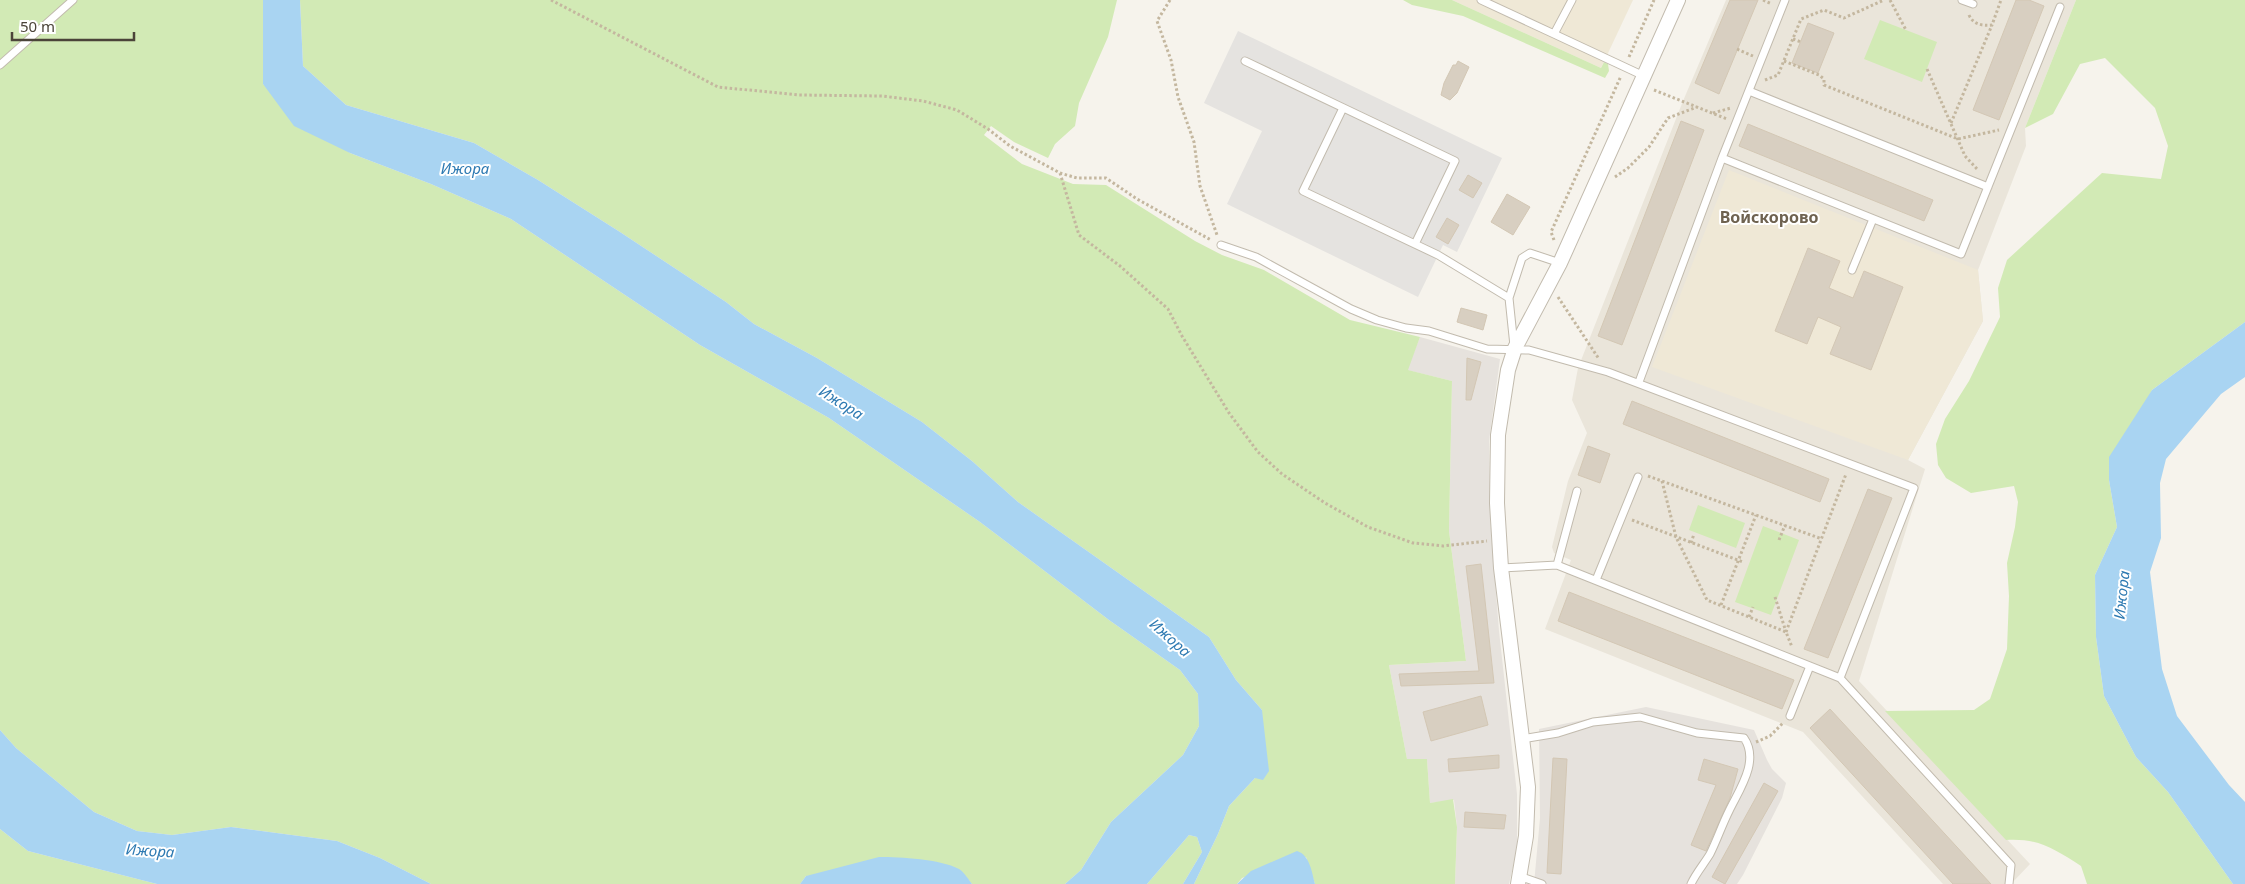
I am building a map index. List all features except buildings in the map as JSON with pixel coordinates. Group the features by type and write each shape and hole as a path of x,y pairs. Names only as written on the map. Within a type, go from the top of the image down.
{"street":[{"path":"1518,880 1526,836 1528,787 1501,568 1497,503 1498,435 1508,370 1515,348 1560,263 1678,0"}],"lane":[{"path":"0,65 73,0"},
{"path":"1481,0 1624,67 1642,80"},
{"path":"1554,34 1572,0"},
{"path":"1639,382 1722,158 1785,0"},
{"path":"1722,158 1961,254 2060,7"},
{"path":"1244,61 1455,161 1415,244"},
{"path":"1750,89 1989,185"},
{"path":"1343,108 1303,191 1438,255 1509,298"},
{"path":"1852,270 1873,219"},
{"path":"1221,246 1256,257 1351,309 1377,320 1406,328 1429,330 1486,349 1515,348 1529,350 1608,372 1639,382 1914,488 1840,678"},
{"path":"1515,348 1509,298 1522,258 1530,253 1560,263"},
{"path":"1596,580 1638,477"},
{"path":"1557,565 1577,491"},
{"path":"1501,568 1557,565 1840,678 2011,865 2009,884"},
{"path":"1790,716 1810,666"},
{"path":"1522,739 1558,733 1594,722 1640,716 1697,733 1744,738 1748,745 1750,762 1743,785 1729,810 1710,854 1692,884"},
{"path":"1518,880 1542,884"}],"path":[{"path":"551,0 718,88 799,95 882,96 958,110 1010,146 1060,173 1077,178 1106,178 1137,199 1221,246"},
{"path":"1170,0 1157,21 1171,60 1178,97 1194,142 1200,186 1221,246"},
{"path":"1560,263 1551,232 1654,0"},
{"path":"1750,89 1778,75 1801,19 1824,10 1844,18 1884,0"},
{"path":"1890,0 1906,30"},
{"path":"1951,123 2001,0"},
{"path":"1967,2 1969,16 1974,22 1983,26 1992,25"},
{"path":"1793,39 1801,42"},
{"path":"1784,61 1819,75 1824,79 1824,86 1958,139 2012,127"},
{"path":"1927,69 1965,156 1989,185"},
{"path":"1621,76 1642,80 1697,107 1736,123"},
{"path":"1614,178 1628,168 1649,147 1668,118 1697,107"},
{"path":"1060,173 1079,235 1120,266 1168,309 1182,336 1229,413 1258,452 1282,474 1325,503 1368,527 1413,543 1443,546 1500,540"},
{"path":"1556,294 1608,372"},
{"path":"1786,632 1850,463"},
{"path":"1638,477 1646,475 1822,539"},
{"path":"1662,481 1676,537 1707,600 1786,632"},
{"path":"1721,606 1756,515"},
{"path":"1622,516 1744,562"},
{"path":"1779,540 1785,526"},
{"path":"1691,543 1694,534"},
{"path":"1776,597 1786,632 1797,660"},
{"path":"1749,617 1753,607"},
{"path":"1748,745 1770,736 1790,716"}],"shaded area":[{"path":"1452,0 1633,0 1601,68"},
{"path":"1726,0 2076,0 2025,128 2026,146 1978,270 1983,321 1908,460 1925,469 1859,681 2030,864 2011,884 1943,884 1803,732 1545,629 1571,560 1554,553 1552,547 1568,481 1587,433 1572,400 1578,368 1683,101"},
{"path":"1238,31 1502,158 1457,252 1443,245 1418,297 1227,204 1262,131 1204,103"},
{"path":"1729,170 1978,270 1983,321 1908,460 1652,367"},
{"path":"1420,337 1500,359 1489,441 1490,518 1499,631 1517,794 1517,850 1509,884 1455,884 1457,827 1454,800 1430,803 1427,759 1407,759 1389,665 1466,661 1449,531 1452,381 1407,370"},
{"path":"1646,707 1754,730 1772,769 1786,783 1782,798 1743,875 1737,884 1534,884 1540,818 1539,729"}],"green space":[{"path":"0,0 263,0 263,84 350,153 431,184 511,219 700,345 829,418 980,522 1109,620 1180,670 1198,694 1199,726 1183,755 1111,822 1081,870 1065,884 972,884 960,870 806,876 800,884 431,884 380,858 337,841 231,827 172,835 137,831 94,812 16,748 0,730"},
{"path":"300,0 1117,0 1108,37 1079,103 1075,126 1055,144 1048,158 1014,142 991,126 984,135 1022,164 1073,184 1106,185 1195,241 1222,255 1264,270 1350,320 1420,337 1408,370 1452,381 1449,531 1466,661 1389,665 1407,759 1427,759 1430,803 1453,799 1457,827 1455,884 1315,884 1306,857 1242,878 1237,884 1194,884 1229,806 1255,778 1262,710 1236,680 1209,637 1018,502 972,461 922,422 817,358 754,324 726,302 538,180 474,143 346,105 303,66"},
{"path":"1403,0 1452,0 1601,68 1604,62 1608,64 1609,71 1605,78 1463,16 1412,5"},
{"path":"2076,0 2245,0 2245,322 2152,390 2109,480 2117,527 2095,575 2096,637 2104,696 2136,757 2168,792 2233,884 2087,884 2081,866 2054,850 2028,841 2006,840 1885,711 1974,710 1990,699 2007,649 2009,596 2007,563 2018,502 2014,486 1971,493 1946,478 1938,465 1936,444 1945,419 1969,381 2000,317 1998,288 2007,260 2102,173 2161,179 2168,146 2155,108 2105,58 2080,64 2053,114 2025,128"},
{"path":"1880,20 1937,42 1922,82 1864,59"},
{"path":"1698,505 1745,523 1736,548 1689,530"},
{"path":"1763,526 1799,540 1771,615 1735,602"},
{"path":"0,829 28,851 157,884 0,884"},
{"path":"1189,835 1197,837 1202,852 1183,884 1147,884"}],"water":[{"name":"Ижора","path":"263,0 300,0 303,66 346,105 474,143 538,180 726,302 754,324 817,358 922,422 972,461 1018,502 1209,637 1236,680 1262,710 1269,771 1263,780 1255,778 1229,806 1194,884 1183,884 1202,852 1197,837 1189,835 1147,884 1065,884 1081,870 1111,822 1183,755 1199,726 1198,694 1180,670 1109,620 980,522 829,418 700,345 511,219 431,184 350,153 294,126 263,84"},
{"name":"Ижора","path":"2245,322 2245,377 2221,394 2166,459 2160,483 2161,538 2150,572 2162,669 2177,716 2229,785 2245,802 2245,884 2233,884 2168,792 2136,757 2104,696 2096,637 2095,575 2117,527 2109,480 2109,457 2152,390"},
{"name":"Ижора","path":"0,730 16,748 94,812 137,831 172,835 231,827 337,841 380,858 431,884 157,884 28,851 0,829"},
{"path":"1297,851 1308,860 1315,884 1237,884 1251,871"},
{"path":"879,857 920,859 942,863 961,870 972,884 800,884 806,876"}],"district":[{"name":"Войскорово","path":"1769,217"}]}
